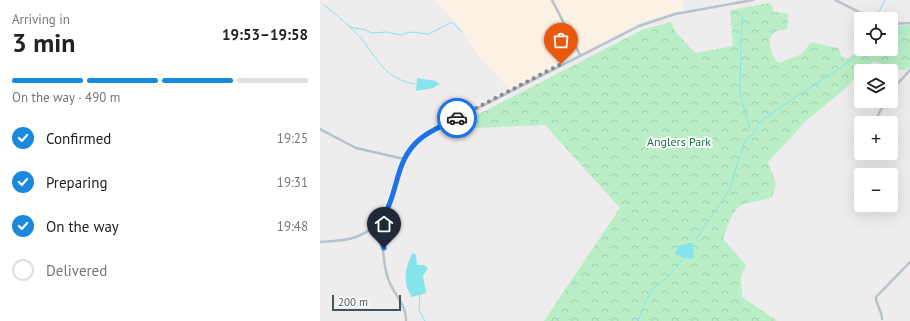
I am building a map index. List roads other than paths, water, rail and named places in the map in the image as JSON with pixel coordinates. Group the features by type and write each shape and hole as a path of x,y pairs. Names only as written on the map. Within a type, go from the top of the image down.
{"street":[{"path":"552,0 580,55"},
{"path":"320,242 352,238 375,226 391,204 404,159 416,143 429,133 626,31 656,19 753,0"},
{"path":"835,0 859,12"},
{"path":"898,24 910,23"},
{"path":"898,83 910,70"},
{"path":"878,115 882,108"},
{"path":"320,129 356,148 404,159"},
{"path":"375,226 384,248 387,278 403,305 406,321"},
{"path":"882,319 881,310 875,301 876,297 910,262"}],"water":[{"path":"417,78 435,81 440,84 433,88 416,91"},
{"path":"693,243 694,258 687,259 675,254 678,246"},
{"path":"414,253 416,255 417,265 424,265 428,268 423,276 426,293 412,297 407,286 406,270 412,254"}],"waterway":[{"path":"879,12 885,0"},
{"path":"324,5 361,38 389,73 396,78 415,84"},
{"path":"743,16 741,31 740,94 750,129"},
{"path":"350,27 366,30 371,33 386,32 401,35 410,32 429,34 452,22 462,32"},
{"path":"839,69 854,56"},
{"path":"778,109 837,70"},
{"path":"734,174 745,140 752,135 759,123 776,110"},
{"path":"696,239 730,189 734,176"},
{"path":"672,272 685,257"},
{"path":"638,321 645,302 653,289 671,274"},
{"path":"420,294 419,310 425,321"}],"park label":[{"name":"Anglers Park","path":"679,141"}]}
